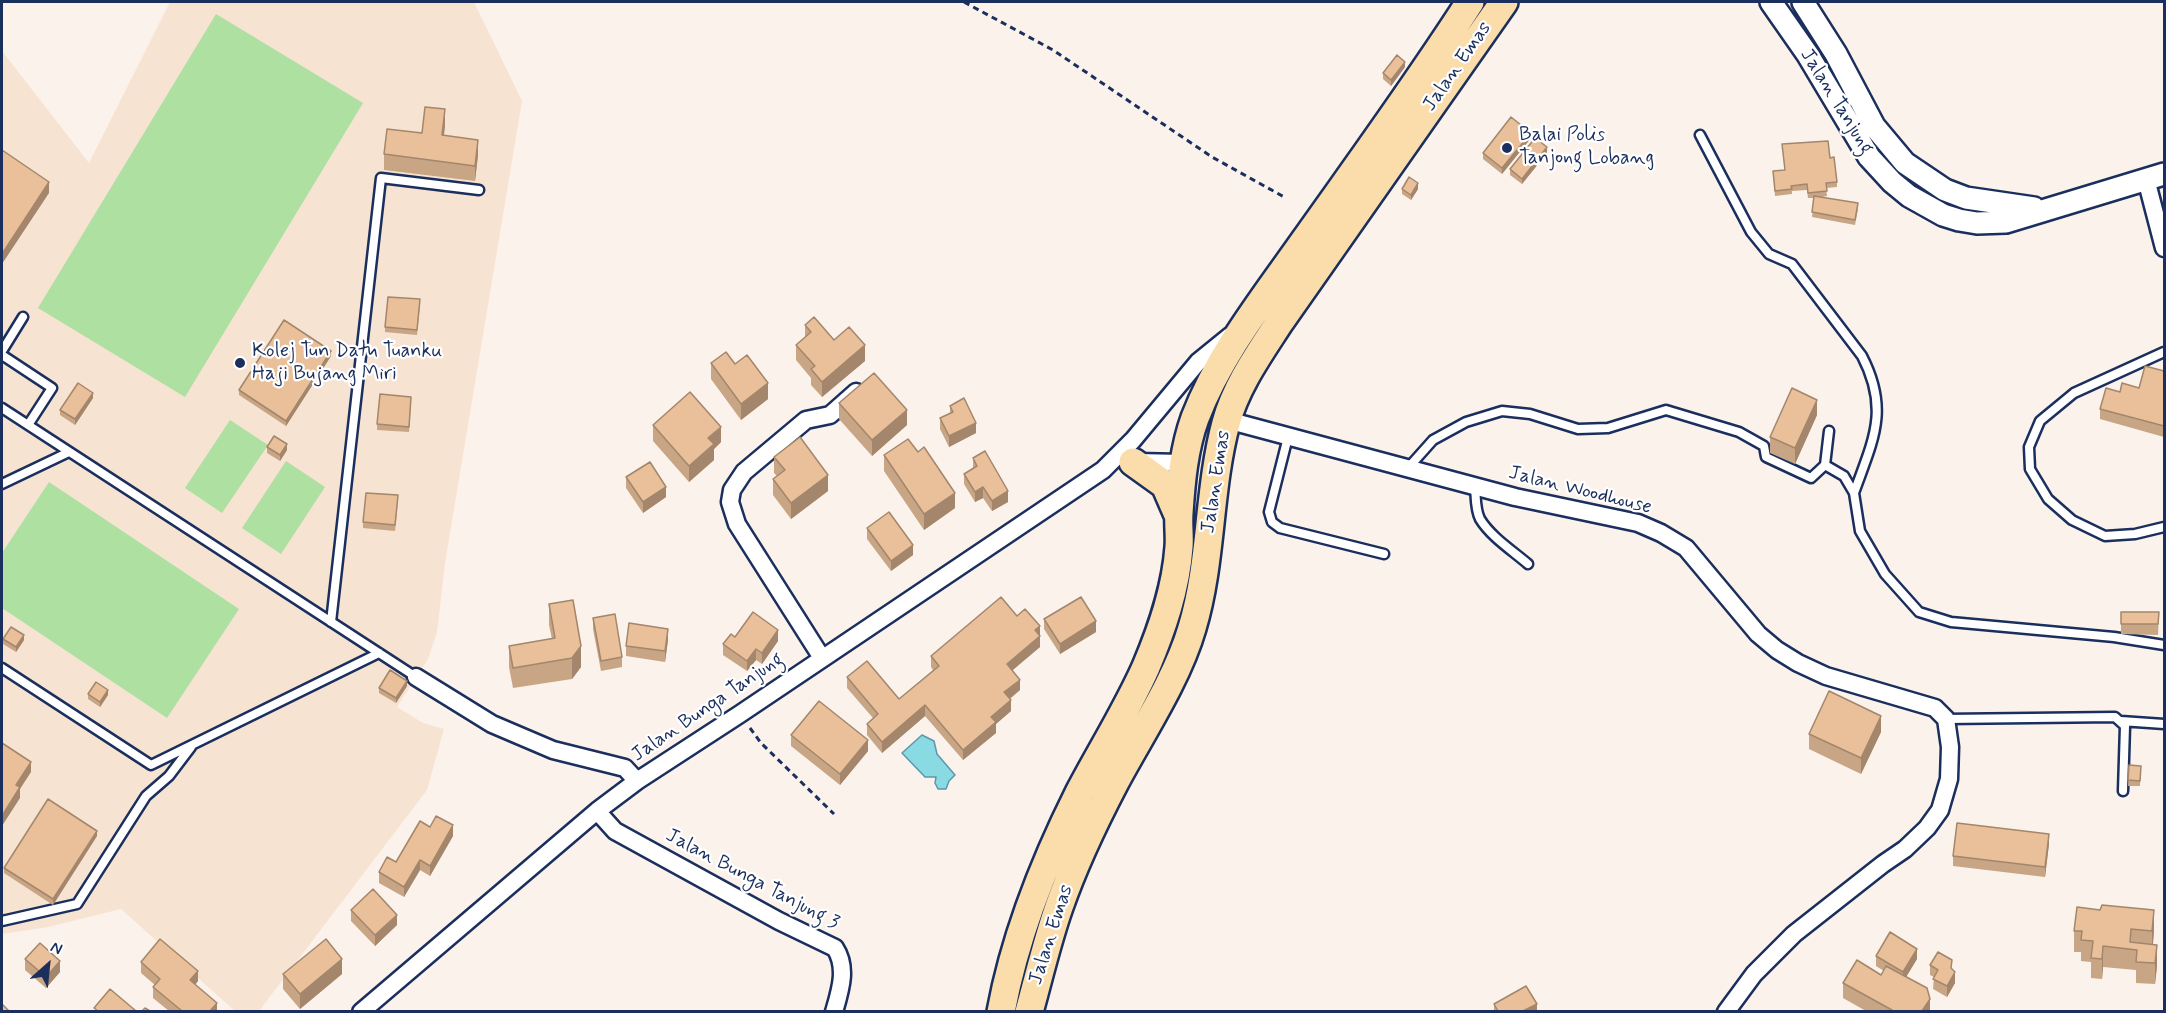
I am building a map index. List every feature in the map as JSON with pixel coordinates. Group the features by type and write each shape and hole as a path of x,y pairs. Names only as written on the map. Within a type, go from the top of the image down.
{"main road":[{"name":"Jalan Emas","path":"1000,1011 1025,921 1044,872 1078,795 1144,671 1157,640 1176,575 1180,545 1179,516 1184,463 1194,421 1215,373 1247,322 1421,77 1470,2"},
{"name":"Jalan Emas","path":"1031,1009 1047,944 1076,864 1114,783 1152,716 1180,660 1192,629 1204,567 1215,471 1227,420 1247,372 1504,2"},
{"path":"1184,463 1195,463 1209,453 1227,420"},
{"path":"1133,462 1165,485 1179,516"}],"street":[{"name":"Jalan Tanjung","path":"1772,2 1808,55 1869,157 1892,182 1909,196 1943,215 1977,223 2006,222 2044,208 2155,176"},
{"name":"Jalan Tanjung","path":"1803,2 1836,54 1874,126 1905,163 1945,190 1966,198 2004,205 2044,208"},
{"path":"2155,176 2164,248"},
{"path":"1103,470 1133,440 1198,362 1247,322"},
{"path":"822,658 736,524 730,502 732,490 744,472 806,420 830,415 865,384 870,383"},
{"name":"Jalan Woodhouse","path":"1227,420 1476,486 1638,523 1686,548 1758,633 1777,650 1826,676 1935,708 1946,719"},
{"path":"1103,470 1133,462 1184,463"},
{"name":"Jalan Bunga Tanjung","path":"361,1011 597,811 637,781 1103,470"},
{"path":"416,677 492,724 553,750 625,768 637,781"},
{"path":"1726,1011 1754,974 1794,934 1905,849 1927,828 1940,810 1949,779 1950,747 1946,719"},
{"name":"Jalan Bunga Tanjung 3","path":"597,811 615,831 779,921 835,948 840,955 842,982 834,1011"}],"lane":[{"path":"1700,135 1751,232 1769,254 1792,264 1862,356 1871,374 1878,402 1874,438 1854,493"},
{"path":"331,622 381,178 479,190"},
{"path":"2,351 23,317"},
{"path":"2164,352 2074,393 2040,421 2029,447 2030,469 2048,499 2072,520 2105,536 2135,534 2164,527"},
{"path":"2,355 52,388 28,425"},
{"path":"2,408 416,677"},
{"path":"1408,468 1432,440 1466,422 1502,411 1530,414 1578,429 1608,428 1666,410 1738,432 1764,446 1766,457 1811,478 1825,465 1829,431"},
{"path":"1288,437 1269,512 1272,522 1280,528 1384,554"},
{"path":"2,484 69,452"},
{"path":"1825,465 1844,476 1854,493 1860,531 1885,574 1919,612 1951,622 2114,637 2164,645"},
{"path":"1476,486 1476,507 1480,519 1528,564"},
{"path":"2,668 150,765 379,653"},
{"path":"1946,719 2115,717 2125,726 2123,791"},
{"path":"2121,721 2164,724"},
{"path":"2,921 77,904 146,796 169,776 193,744"}],"path":[{"path":"964,2 1053,50 1212,157 1286,198"},
{"path":"740,714 761,743 834,814"}],"shaded area":[{"name":"Kolej Tun Datu Tuanku Haji Bujang Miri","path":"170,2 474,2 522,101 445,563 437,632 428,659 397,707 423,723 444,729 427,790 259,1011 235,1011 121,909 48,927 2,934 2,51 89,163"}],"green space":[{"path":"216,14 363,103 185,397 38,308"},
{"path":"230,420 268,445 222,513 185,488"},
{"path":"286,461 325,487 281,554 242,528"},
{"path":"49,482 239,609 167,718 2,608 2,553"}],"water":[{"path":"922,735 934,741 937,754 955,775 949,781 946,789 938,789 935,783 936,777 925,777 902,753"}],"building":[{"path":"1397,55 1405,62 1391,80 1383,73"},
{"path":"425,107 445,109 442,135 478,140 475,166 384,154 387,129 422,133"},
{"name":"Balai Polis Tanjong Lobang","path":"1511,117 1531,133 1502,168 1483,153"},
{"path":"1535,138 1547,147 1522,179 1510,169"},
{"path":"1828,141 1830,158 1834,157 1837,182 1826,183 1827,191 1808,193 1807,184 1775,191 1773,171 1785,170 1782,144"},
{"path":"2,150 49,182 2,254"},
{"path":"1409,177 1418,183 1411,195 1402,189"},
{"path":"1814,196 1858,203 1855,220 1812,212"},
{"path":"388,297 420,299 417,330 385,327"},
{"path":"814,317 834,340 849,327 865,345 822,382 811,369 815,366 796,345 811,332 805,325"},
{"path":"284,320 331,351 286,421 239,390"},
{"path":"726,352 735,364 747,355 768,383 741,404 711,363"},
{"path":"2145,366 2164,371 2164,426 2100,409 2106,388 2120,392 2122,383 2139,388"},
{"path":"874,373 907,410 872,440 839,403"},
{"path":"78,383 93,393 75,419 60,410"},
{"path":"1792,388 1817,400 1795,448 1770,437"},
{"path":"690,392 721,427 708,438 714,444 689,466 653,425"},
{"path":"380,394 411,397 409,427 377,424"},
{"path":"964,398 976,423 949,436 940,418 953,412 950,406"},
{"path":"274,436 287,444 280,455 267,447"},
{"path":"800,437 828,475 791,503 773,479 785,470 774,457"},
{"path":"908,439 918,452 924,447 955,493 924,514 884,455"},
{"path":"985,451 1008,491 992,501 983,487 975,492 964,474 977,466 973,458"},
{"path":"650,462 666,487 643,502 626,477"},
{"path":"366,493 398,495 395,525 363,522"},
{"path":"889,512 913,545 891,561 867,528"},
{"path":"1001,597 1017,616 1025,609 1040,626 1035,630 1040,636 1007,664 1020,680 1004,692 1011,700 991,717 996,722 963,750 925,705 882,742 867,724 878,714 847,677 867,661 899,699 939,666 931,656"},
{"path":"1081,597 1096,621 1060,644 1044,619"},
{"path":"573,600 581,646 572,658 513,668 509,646 555,638 549,604"},
{"path":"753,612 778,630 762,653 756,649 747,661 723,644 731,634 735,637"},
{"path":"2121,612 2159,612 2158,624 2121,624"},
{"path":"615,614 622,657 601,661 593,618"},
{"path":"629,623 668,629 665,651 626,646"},
{"path":"11,627 24,635 16,647 3,639"},
{"path":"390,670 407,681 396,698 379,688"},
{"path":"96,682 108,690 100,702 88,694"},
{"path":"1829,691 1881,716 1861,758 1809,734"},
{"path":"819,701 868,740 840,774 791,735"},
{"path":"2,743 31,762 16,785 20,787 2,816"},
{"path":"2129,765 2141,766 2140,781 2128,780"},
{"path":"48,799 97,831 53,899 4,868"},
{"path":"436,816 453,825 430,866 420,860 404,887 379,872 387,857 396,862 420,821 430,827"},
{"path":"1957,823 2049,834 2045,867 1953,856"},
{"path":"373,889 397,915 375,935 351,910"},
{"path":"2102,905 2154,910 2152,931 2131,929 2130,942 2157,945 2155,963 2136,962 2137,950 2103,946 2102,959 2091,958 2093,941 2081,940 2082,931 2074,931 2077,907 2100,910"},
{"path":"1890,932 1917,949 1903,972 1876,956"},
{"path":"160,939 198,971 190,980 217,1003 210,1011 182,1011 153,987 160,979 141,962"},
{"path":"326,939 342,959 300,994 283,974"},
{"path":"40,943 60,961 46,977 25,959"},
{"path":"1938,952 1952,960 1951,968 1955,972 1947,986 1933,979 1938,970 1930,965"},
{"path":"1857,960 1881,975 1886,966 1927,988 1930,999 1922,1011 1891,1011 1843,983"},
{"path":"1526,986 1537,1004 1523,1011 1498,1011 1494,1004"},
{"path":"110,989 136,1011 98,1011 94,1008"},
{"path":"2,1004 9,1011 2,1011"}],"place":[{"name":"Balai Polis Tanjong Lobang","path":"1507,148"},
{"name":"Kolej Tun Datu Tuanku Haji Bujang Miri","path":"240,363"}]}
